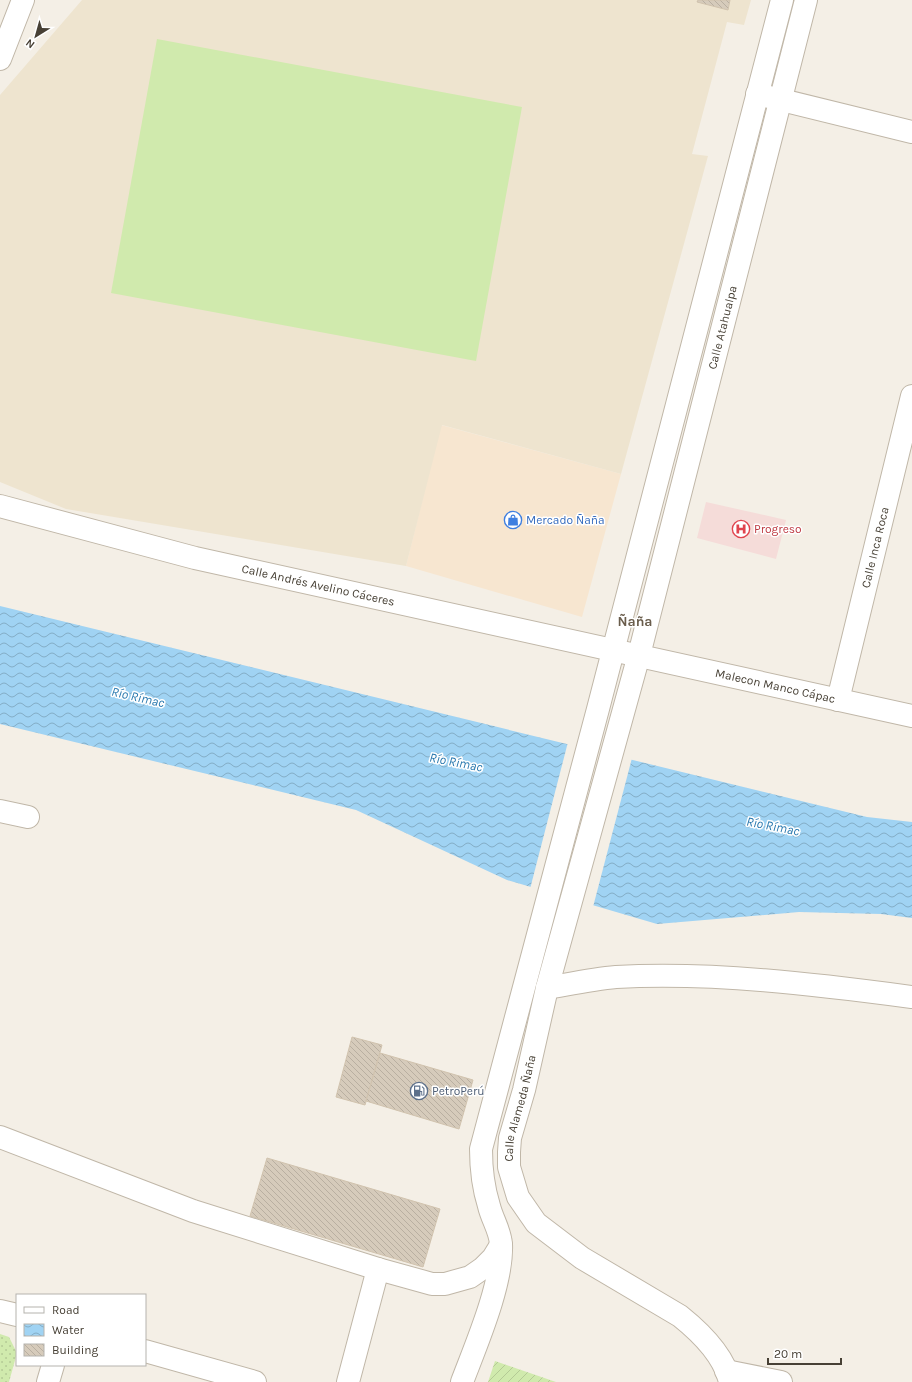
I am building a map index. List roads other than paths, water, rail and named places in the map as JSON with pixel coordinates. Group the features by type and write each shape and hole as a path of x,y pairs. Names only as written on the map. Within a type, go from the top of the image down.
{"street":[{"path":"0,59 23,0"},
{"name":"Calle Atahualpa","path":"501,1245 499,1230 489,1208 484,1189 481,1168 481,1148 598,709 782,0"},
{"name":"Calle Atahualpa","path":"622,716 639,655 806,0"},
{"path":"757,94 912,132"},
{"name":"Calle Inca Roca","path":"838,700 912,396"},
{"name":"Calle Andrés Avelino Cáceres","path":"0,506 195,558 639,655"},
{"name":"Malecon Manco Cápac","path":"639,655 912,716"},
{"name":"Calle Alameda Ñaña","path":"622,716 547,988 524,1090 510,1138 509,1167 518,1197 536,1223 582,1258 680,1316 690,1324 709,1344 728,1377"},
{"path":"0,810 28,816"},
{"path":"547,988 615,978 680,976 788,981 912,997"},
{"path":"0,1137 193,1211 378,1269 432,1284 452,1283 470,1277 493,1258 501,1245"},
{"path":"462,1382 489,1308 498,1269 501,1245"},
{"path":"348,1382 378,1269"},
{"path":"0,1310 16,1315"},
{"path":"146,1351 255,1382"},
{"path":"48,1382 53,1366"},
{"path":"728,1377 781,1382"}],"water":[{"name":"Río Rímac","path":"0,606 867,817 912,822 912,918 881,914 799,912 657,924 507,880 356,810 0,724"}],"place":[{"name":"Mercado Ñaña","path":"513,520"},
{"name":"Progreso","path":"741,529"},
{"name":"PetroPerú","path":"419,1091"}],"district":[{"name":"Ñaña","path":"635,621"}]}
